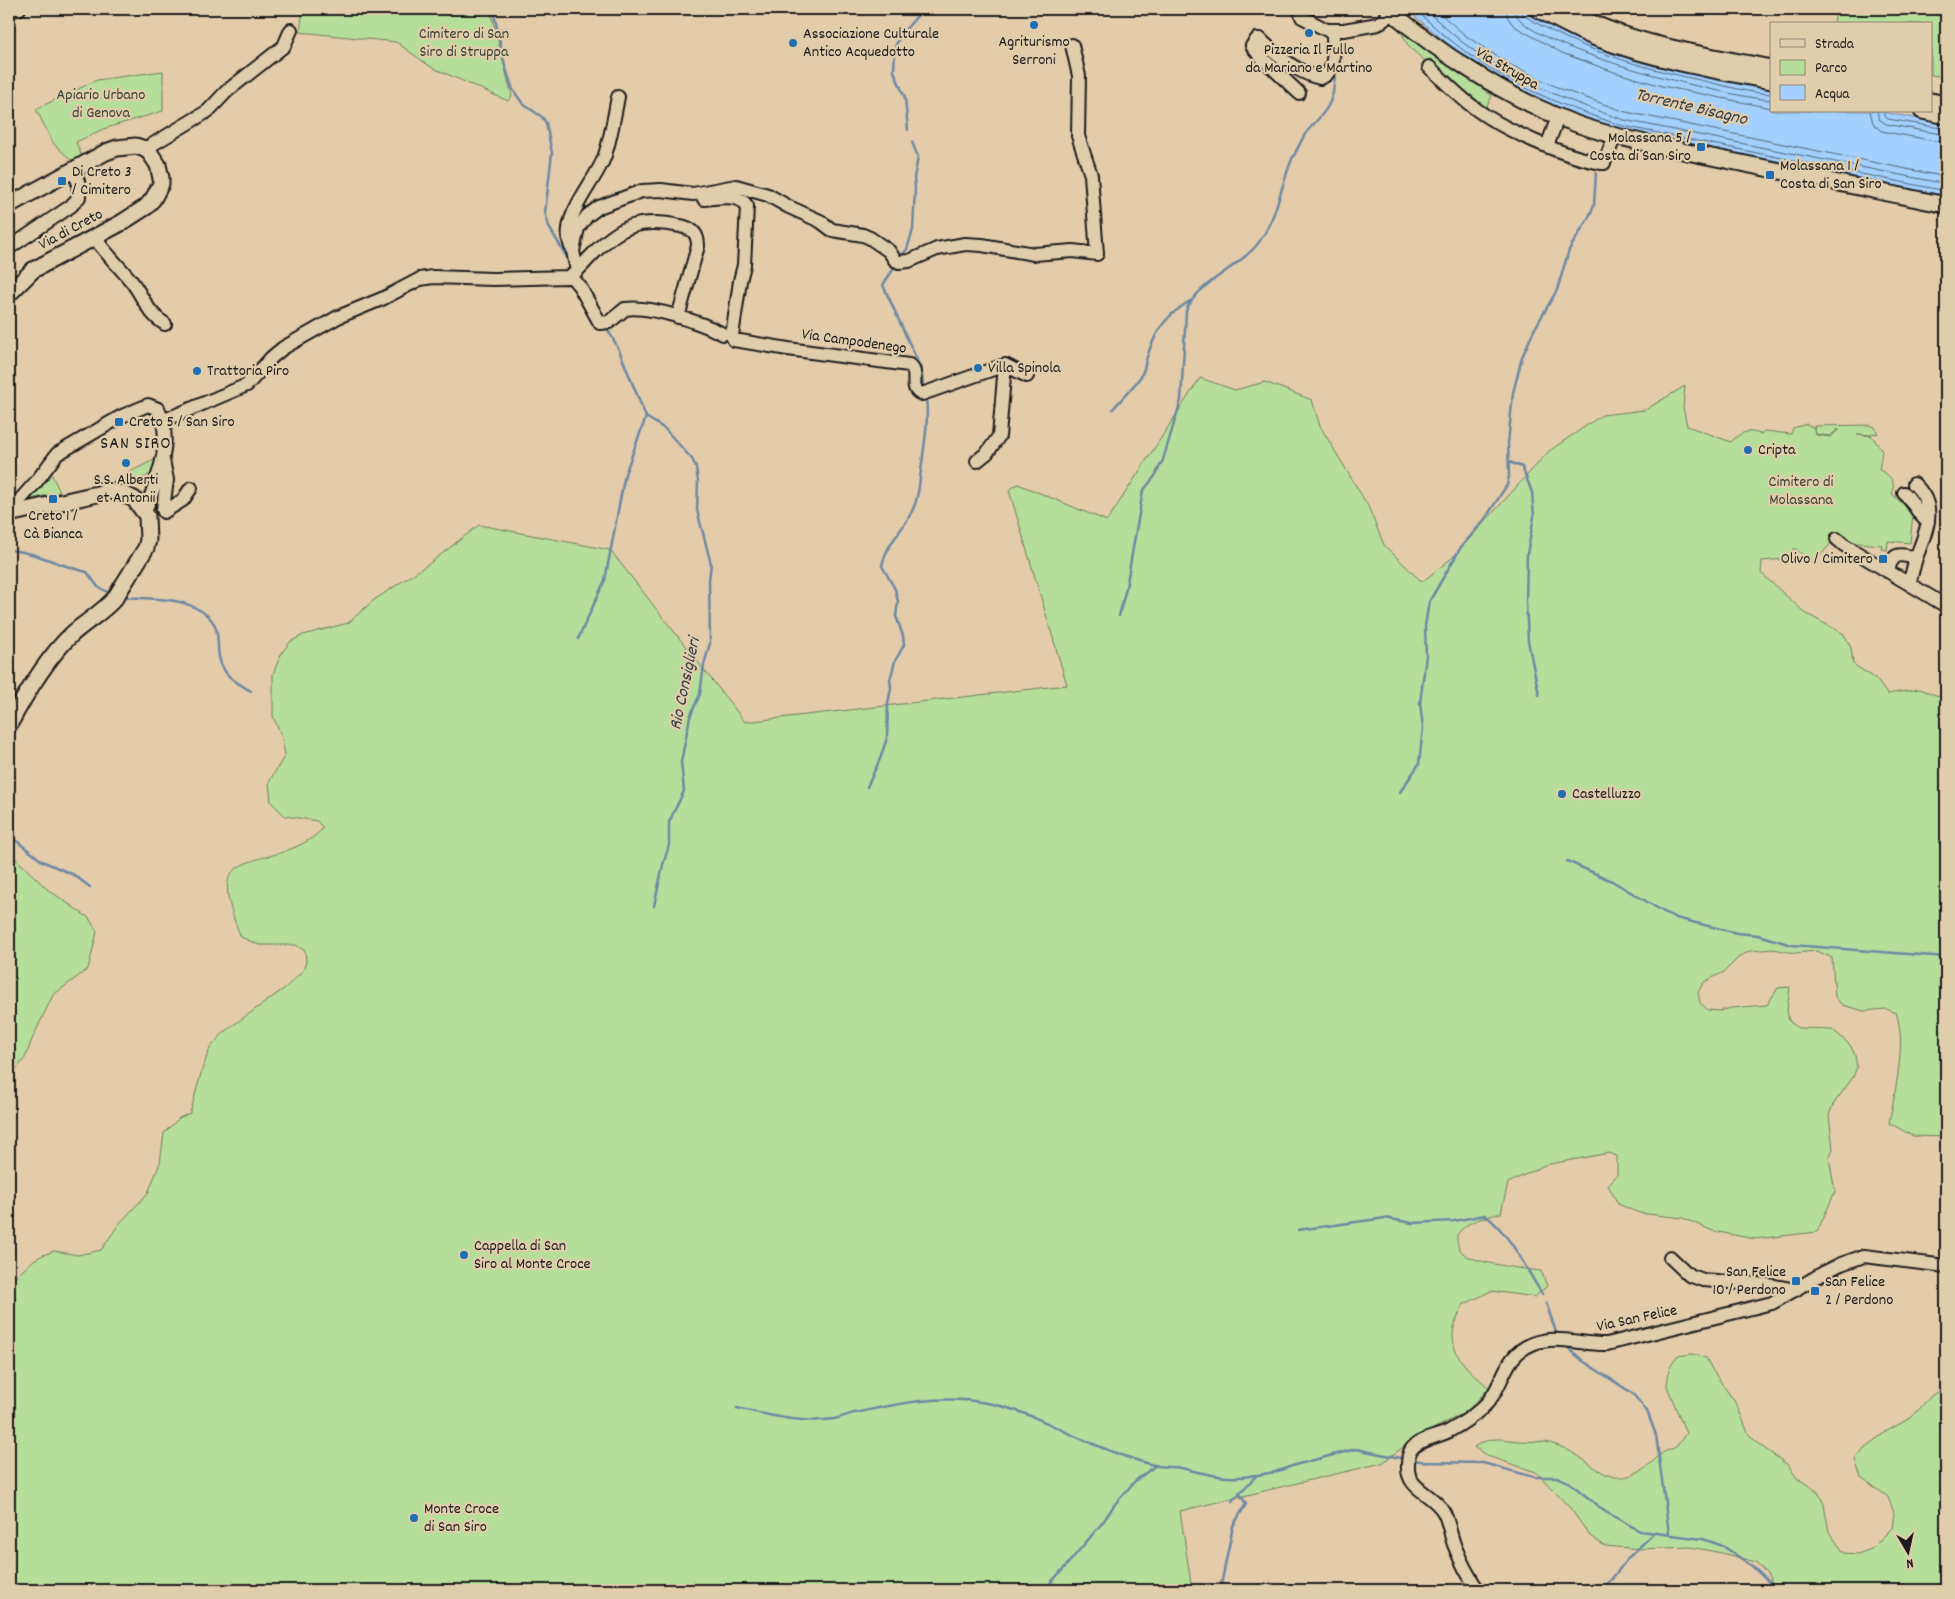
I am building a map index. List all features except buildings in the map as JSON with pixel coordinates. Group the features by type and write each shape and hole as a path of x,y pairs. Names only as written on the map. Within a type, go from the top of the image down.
{"main road":[{"path":"1537,9 1596,38 1657,57 1770,81"},
{"path":"1564,9 1602,27 1677,50 1770,68"},
{"name":"Via Struppa","path":"1391,11 1450,56 1492,84 1558,117 1615,136 1946,206"},
{"path":"1932,101 1946,104"},
{"path":"1927,112 1946,116"},
{"path":"9,205 75,175 117,148 136,146 145,149"},
{"name":"Via di Creto","path":"9,294 33,270 95,238 146,207 158,192 161,184 160,172 155,158 145,149"},
{"path":"9,513 110,491 134,499 145,512 149,525 146,548 116,598 68,637 25,695 9,725"}],"street":[{"path":"9,10 19,9"},
{"name":"Via Struppa","path":"1300,9 1302,17 1327,30 1378,24 1391,11"},
{"path":"145,149 208,110 227,91 284,46 289,39 291,30"},
{"path":"1299,93 1260,56 1252,46 1253,42 1260,39 1287,61 1313,76 1322,78 1328,73 1334,56 1333,30"},
{"path":"573,251 578,228 582,222 593,210 610,202 642,191 661,190 693,194 736,186 768,195 820,221 832,230 870,238 899,260 936,249 965,244 1034,254 1078,251 1097,254 1091,175 1078,136 1079,76 1072,45"},
{"path":"1429,66 1473,107 1490,118 1547,146 1580,158 1602,163 1615,136"},
{"path":"618,97 603,159 570,223 568,239 573,251 580,287 598,322 606,323 628,308 678,317 706,325 723,334"},
{"path":"1547,146 1558,117"},
{"path":"9,248 71,206 79,197 75,175"},
{"name":"Via Campodenego","path":"576,271 581,236 591,219 606,210 651,196 690,201 723,197 741,200 746,204 748,216 744,241 744,265 732,338 737,341 909,365 915,372 915,389 925,393 1005,365"},
{"path":"162,418 167,419 247,385 271,358 283,348 338,317 384,298 420,279 432,277 493,279 576,271 609,237 630,226 644,223 677,225 692,230 697,236 698,246 678,317"},
{"path":"95,238 102,249 133,283 146,308 157,320 165,324"},
{"path":"977,461 994,445 999,436 1005,365 1027,376"},
{"path":"9,513 57,454 141,407 153,406 158,409 165,433 162,458 145,512"},
{"path":"162,458 167,480 164,512 184,500 190,488"},
{"path":"1909,584 1928,522 1927,501 1914,484"},
{"path":"1904,493 1914,504 1922,518 1928,522"},
{"path":"1837,539 1946,606"},
{"path":"1887,571 1895,556 1900,554 1916,558"},
{"name":"Via San Felice","path":"1478,1590 1454,1546 1443,1511 1438,1504 1412,1483 1408,1467 1410,1451 1417,1444 1451,1431 1484,1407 1496,1390 1504,1370 1517,1352 1540,1341 1554,1340 1591,1345 1607,1344 1772,1303 1833,1268 1864,1256 1946,1266"},
{"path":"1670,1257 1689,1275 1703,1280 1768,1285 1796,1290"}],"green space":[{"name":"Cimitero di San Siro di Struppa","path":"303,9 490,9 512,96 508,101 431,67 396,42 300,32"},
{"path":"1836,9 1946,9 1946,77 1932,75 1932,22 1834,22"},
{"path":"1400,29 1442,57 1492,96 1483,113 1408,46"},
{"name":"Apiario Urbano di Genova","path":"163,71 163,111 103,129 76,142 82,157 71,160 53,143 36,109 97,80"},
{"name":"Cimitero di Molassana","path":"1200,378 1235,390 1265,382 1312,400 1320,426 1368,506 1384,545 1422,582 1453,557 1549,451 1602,415 1645,410 1685,386 1683,407 1687,426 1731,442 1745,432 1761,434 1764,431 1791,434 1793,428 1807,424 1813,428 1816,435 1831,437 1838,430 1840,431 1838,429 1830,436 1816,434 1814,426 1869,425 1875,427 1878,434 1857,434 1872,436 1882,451 1879,470 1892,479 1892,494 1913,513 1910,543 1888,541 1887,550 1881,549 1882,545 1833,541 1812,562 1794,548 1785,559 1762,561 1761,573 1805,613 1844,634 1851,648 1853,664 1876,679 1887,694 1920,689 1946,699 1946,1137 1913,1136 1889,1123 1897,1082 1900,1052 1899,1025 1896,1013 1886,1009 1864,1011 1842,1005 1835,997 1832,958 1817,951 1795,953 1773,949 1750,951 1740,956 1724,972 1704,982 1698,992 1700,1003 1708,1010 1720,1011 1731,1008 1767,1005 1778,988 1790,987 1787,1010 1789,1021 1798,1028 1832,1029 1850,1045 1855,1055 1857,1067 1853,1077 1833,1105 1829,1115 1833,1149 1829,1158 1835,1192 1817,1232 1755,1239 1713,1231 1683,1218 1639,1213 1618,1204 1608,1185 1617,1175 1617,1156 1609,1153 1545,1165 1508,1183 1501,1213 1476,1220 1466,1226 1457,1235 1458,1247 1468,1257 1477,1260 1541,1271 1547,1286 1535,1297 1491,1291 1463,1305 1453,1331 1456,1351 1470,1371 1489,1388 1466,1412 1415,1438 1382,1463 1180,1511 1192,1590 9,1590 9,1283 34,1260 54,1251 78,1255 101,1250 119,1224 148,1193 160,1163 164,1133 179,1118 190,1113 210,1048 225,1031 285,988 303,971 306,962 305,951 296,945 259,945 241,937 228,896 228,880 231,874 240,866 298,846 309,840 323,828 317,821 285,816 271,802 269,782 285,755 281,735 273,716 273,674 281,654 290,642 303,635 348,623 374,600 430,563 479,525 610,550 745,722 1067,685 1009,490 1018,484 1107,521"},
{"path":"156,459 155,472 127,486 122,476"},
{"path":"50,471 60,492 27,500"},
{"path":"9,852 47,889 89,918 97,932 88,969 53,995 25,1058 9,1079"},
{"path":"1692,1354 1706,1358 1737,1405 1748,1433 1757,1443 1789,1466 1796,1477 1818,1492 1824,1504 1829,1532 1844,1553 1858,1554 1871,1549 1892,1528 1894,1513 1888,1497 1861,1477 1855,1460 1864,1448 1887,1431 1912,1417 1932,1395 1946,1388 1946,1590 1776,1590 1767,1574 1756,1562 1722,1553 1690,1547 1640,1549 1605,1546 1590,1536 1571,1509 1536,1472 1487,1456 1474,1447 1485,1441 1495,1439 1547,1442 1571,1452 1606,1474 1617,1477 1629,1476 1643,1469 1662,1453 1677,1446 1686,1433 1667,1386 1669,1369 1677,1356"}],"water":[{"name":"Torrente Bisagno","path":"1406,9 1522,9 1568,35 1620,54 1667,68 1770,89 1770,112 1883,112 1946,124 1946,196 1621,131 1574,114 1512,87 1485,72"}],"waterway":[{"name":"Rio Consiglieri","path":"493,9 505,66 513,90 523,104 542,117 546,123 552,153 545,212 549,227 569,261"},
{"path":"908,130 905,98 894,71 895,48 899,37 923,9"},
{"path":"1119,616 1126,588 1143,491 1155,476 1163,460 1181,400 1186,311 1191,301 1199,292 1247,255 1262,238 1273,216 1292,159 1304,136 1323,114 1330,102 1335,73"},
{"path":"901,257 907,249 913,230 914,178 918,157 912,142"},
{"path":"1400,792 1419,764 1423,728 1420,703 1426,656 1425,626 1429,602 1461,547 1485,519 1507,485 1509,477 1508,443 1513,393 1522,357 1534,330 1557,290 1569,250 1594,205 1596,173"},
{"path":"896,265 883,285 921,369 924,390"},
{"path":"1113,409 1141,376 1151,345 1159,329 1169,317 1190,301"},
{"name":"Rio Consiglieri","path":"607,328 619,350 646,417 665,429 692,459 696,467 698,482 697,510 711,564 709,580 710,643 704,665 700,694 690,717 681,762 684,791 669,822 669,845 654,906"},
{"path":"867,787 887,738 890,680 895,661 904,645 896,616 898,602 895,589 882,566 887,550 910,516 919,490 926,434 926,398"},
{"path":"578,639 605,580 625,474 646,417"},
{"path":"1509,462 1522,467 1532,492 1534,517 1527,554 1526,602 1528,641 1539,695"},
{"path":"9,550 29,553 87,572 98,587 110,593"},
{"path":"124,597 180,602 188,604 206,615 213,622 216,629 218,653 226,674 251,691"},
{"path":"9,835 42,861 74,875 90,887"},
{"path":"1567,861 1612,881 1676,918 1737,933 1758,935 1792,945 1946,957"},
{"path":"1298,1230 1385,1218 1412,1223 1454,1221 1485,1215 1510,1242 1542,1294"},
{"path":"1546,1303 1557,1335"},
{"path":"1565,1345 1583,1361 1632,1393 1647,1411 1656,1435 1669,1533"},
{"path":"737,1408 797,1420 822,1420 834,1419 892,1405 923,1401 954,1400 987,1403 1023,1413 1098,1446 1148,1464 1227,1477 1255,1475"},
{"path":"1232,1501 1257,1475 1275,1472 1356,1449 1405,1459"},
{"path":"1413,1460 1483,1463 1534,1477 1557,1477 1570,1483 1604,1511 1640,1531 1703,1539 1723,1546 1752,1566 1777,1590"},
{"path":"1044,1590 1103,1522 1115,1504 1135,1481 1156,1465"},
{"path":"1220,1590 1233,1526 1246,1504 1239,1492"},
{"path":"1598,1590 1611,1580 1628,1558 1655,1532"}],"place":[{"name":"Agriturismo Serroni","path":"1034,25"},
{"name":"Pizzeria Il Fullo da Mariano e Martino","path":"1309,33"},
{"name":"Associazione Culturale Antico Acquedotto","path":"793,43"},
{"name":"Molassana 5 / Costa di San Siro","path":"1701,147"},
{"name":"Molassana 1 / Costa di San Siro","path":"1770,175"},
{"name":"Di Creto 3 / Cimitero","path":"62,181"},
{"name":"Villa Spinola","path":"978,368"},
{"name":"Trattoria Piro","path":"197,371"},
{"name":"Creto 5 / San Siro","path":"119,422"},
{"name":"Cripta","path":"1748,450"},
{"name":"S.S. Alberti et Antonii","path":"126,463"},
{"name":"Creto 1 / Cà Bianca","path":"53,499"},
{"name":"Olivo / Cimitero","path":"1883,559"},
{"name":"Castelluzzo","path":"1562,794"},
{"name":"Cappella di San Siro al Monte Croce","path":"464,1255"},
{"name":"San Felice 10 / Perdono","path":"1796,1281"},
{"name":"San Felice 2 / Perdono","path":"1815,1291"},
{"name":"Monte Croce di San Siro","path":"414,1518"}],"district":[{"name":"SAN SIRO","path":"136,444"}]}
